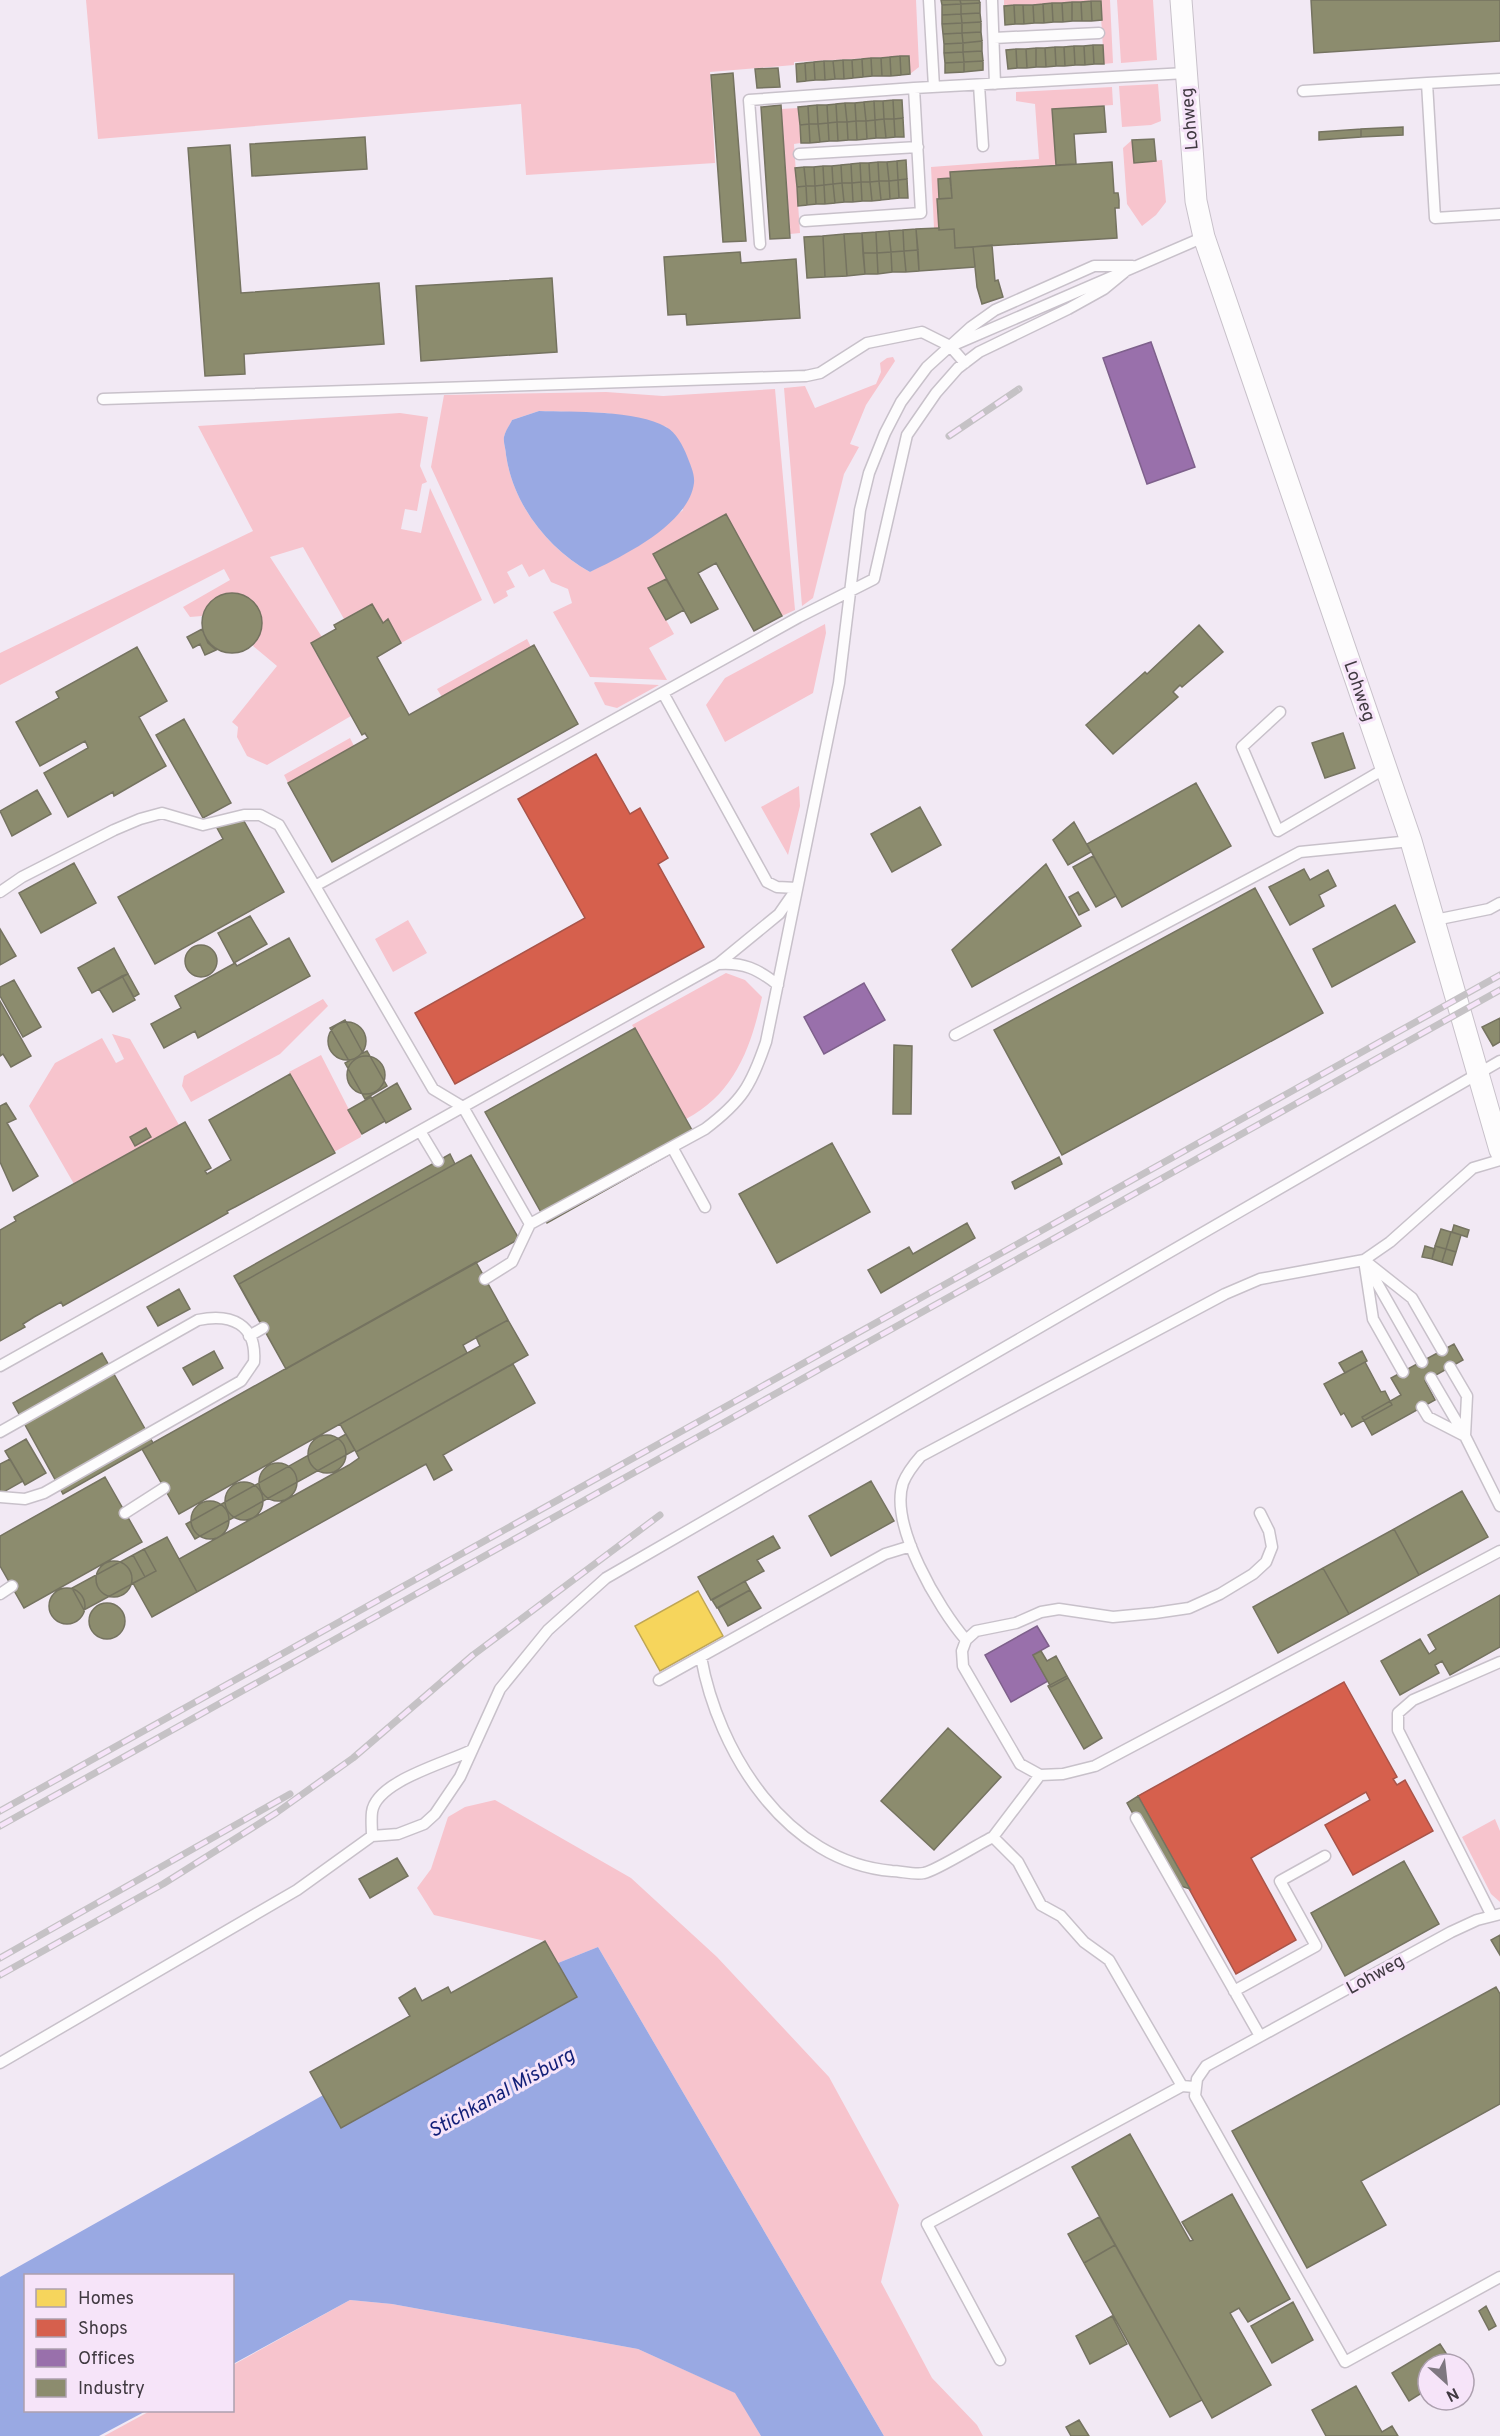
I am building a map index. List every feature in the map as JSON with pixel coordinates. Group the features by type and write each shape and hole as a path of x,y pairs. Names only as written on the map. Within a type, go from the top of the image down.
{"street":[{"name":"Lohweg","path":"1181,0 1196,201 1204,237 1411,841 1500,1150"}],"lane":[{"path":"929,0 934,87"},
{"path":"992,0 995,84"},
{"path":"994,38 1099,33"},
{"path":"760,244 749,100 914,88 1185,74"},
{"path":"1303,91 1500,79"},
{"path":"1427,83 1435,218 1500,214"},
{"path":"979,85 982,146"},
{"path":"805,221 921,213 914,88"},
{"path":"799,154 918,147"},
{"path":"950,346 1204,237"},
{"path":"485,1279 512,1262 530,1224 705,1129 731,1109 753,1080 766,1042 839,682 860,510 869,473 885,433 901,402 927,367 995,310 1094,266 1132,266"},
{"path":"315,886 850,590 874,579 907,435 936,393 964,363 979,352 1095,294 1132,266"},
{"path":"103,399 806,376 820,373 867,343 922,332 950,346 964,363"},
{"path":"663,693 767,882 777,887 797,888"},
{"path":"1280,712 1242,747 1278,831 1386,768"},
{"path":"0,892 22,877 114,830 162,813 203,825 244,815 260,815 279,825 433,1089 464,1107 530,1224"},
{"path":"956,1035 1300,852 1411,841"},
{"path":"0,1366 718,964 779,914 797,888"},
{"path":"1435,920 1489,909 1500,903"},
{"path":"718,964 736,963 750,967 778,985"},
{"path":"0,2063 297,1890 372,1836 398,1834 424,1824 435,1814 460,1777 500,1689 548,1630 606,1578 1500,1061"},
{"path":"420,1131 438,1161"},
{"path":"672,1147 705,1208"},
{"path":"966,1640 951,1622 911,1546 901,1499 903,1483 921,1456 1226,1294 1260,1279 1364,1260 1390,1242 1473,1168 1500,1160"},
{"path":"1364,1260 1412,1298 1442,1350"},
{"path":"1364,1260 1422,1362"},
{"path":"1364,1260 1373,1318 1403,1372"},
{"path":"0,1432 198,1320 218,1316 239,1323 249,1336 255,1353 254,1362 242,1381 44,1493 25,1499 0,1497"},
{"path":"249,1336 263,1328"},
{"path":"1450,1366 1467,1396 1465,1436"},
{"path":"1431,1378 1465,1436 1500,1506"},
{"path":"1422,1407 1428,1417 1465,1436"},
{"path":"125,1513 164,1488"},
{"path":"1260,1513 1269,1531 1272,1547 1266,1562 1252,1574 1220,1594 1189,1608 1113,1617 1059,1609 1041,1612 1016,1623 976,1631 966,1640 962,1651 963,1666 1020,1764 1040,1775 1064,1774 1095,1766 1500,1551"},
{"path":"659,1680 885,1554 911,1546"},
{"path":"0,1594 12,1587"},
{"path":"701,1657 715,1713 770,1806 816,1846 839,1859 871,1869 924,1873 993,1837 1040,1775"},
{"path":"1496,1915 1398,1730 1398,1713 1413,1700 1500,1662"},
{"path":"372,1836 372,1810 382,1793 394,1783 446,1763 472,1750"},
{"path":"1136,1818 1234,1991 1257,2038"},
{"path":"993,1837 1018,1862 1041,1905 1061,1917 1084,1942 1108,1960 1182,2086"},
{"path":"1234,1991 1316,1946 1280,1881 1325,1856"},
{"name":"Lohweg","path":"1194,2087 1206,2066 1451,1932 1496,1915"},
{"path":"1000,2360 927,2224 1182,2086 1194,2087 1195,2096 1345,2362 1500,2277"}],"shaded area":[{"path":"86,0 916,0 919,67 910,74 909,56 794,62 794,65 710,72 715,163 526,175 521,104 98,139"},
{"path":"1004,0 1110,0 1113,63 1104,64 1100,1 1004,6"},
{"path":"1117,0 1153,0 1157,60 1121,63"},
{"path":"1158,84 1161,121 1151,125 1122,127 1119,86"},
{"path":"1112,87 1113,105 1052,109 1056,165 951,172 950,178 938,179 939,228 934,228 931,167 1039,159 1035,104 1016,101 1016,92"},
{"path":"798,108 801,143 794,144 800,233 790,234 781,109"},
{"path":"1132,140 1134,163 1162,160 1166,202 1156,215 1142,226 1127,204 1123,148"},
{"path":"893,357 895,361 866,405 850,444 859,447 844,474 813,598 802,606 784,388 805,386 815,408 876,384 881,372 880,363"},
{"path":"775,389 795,610 782,616 725,514 653,554 666,579 648,588 674,634 649,648 667,680 590,677 553,612 572,603 568,589 551,582 544,569 529,577 522,564 507,572 515,587 506,591 508,596 494,604 431,467 444,395 606,392 663,396","holes":["539,411 607,413 667,427 683,510 652,536 590,572 560,551 535,523 516,491 510,473 504,437 512,420"]},
{"path":"400,413 428,417 420,466 427,482 422,484 417,511 405,509 401,529 421,533 430,488 482,600 401,643 388,620 383,623 372,604 344,619 303,547 270,557 322,637 311,644 351,716 267,765 247,756 237,737 238,727 232,722 277,666 253,646 261,630 261,617 256,605 247,597 235,594 223,595 211,602 202,616 190,617 183,607 230,580 224,569 0,685 0,653 253,531 198,426"},
{"path":"825,624 826,633 813,693 725,742 706,705 725,678"},
{"path":"527,639 531,647 442,697 437,689"},
{"path":"594,683 659,685 617,708 605,705"},
{"path":"350,738 354,746 288,783 284,775"},
{"path":"799,786 800,806 788,855 761,807"},
{"path":"408,920 427,953 393,972 375,939"},
{"path":"726,973 745,980 762,997 758,1016 746,1051 728,1083 703,1109 686,1119 632,1025"},
{"path":"323,999 328,1006 280,1054 191,1102 182,1086 184,1076"},
{"path":"112,1034 130,1039 179,1125 74,1184 29,1106 55,1063 102,1038 116,1063 124,1059"},
{"path":"321,1055 361,1133 361,1137 334,1152 289,1072"},
{"path":"495,1800 631,1878 717,1957 829,2077 899,2205 881,2282 932,2378 977,2425 983,2436 884,2436 598,1947 558,1963 545,1941 434,1915 417,1888 431,1869 448,1817 465,1807"},
{"path":"1495,1819 1500,1831 1500,1902 1491,1894 1462,1837"},
{"path":"350,2300 392,2304 638,2349 736,2393 761,2436 104,2436 148,2412 234,2412 234,2364"}],"water":[{"path":"539,411 586,412 639,417 654,421 673,432 685,452 694,476 689,498 680,512 653,537 590,572 575,562 560,551 535,523 516,491 510,473 504,441 505,433 512,420"},
{"name":"Stichkanal Misburg","path":"598,1947 884,2436 761,2436 735,2393 638,2349 392,2304 350,2300 234,2363 234,2274 24,2274 24,2412 144,2412 99,2436 0,2436 0,2277 558,1963"}],"building: Homes":[{"path":"698,1591 723,1636 660,1671 635,1626"}],"building: Shops":[{"path":"596,754 630,814 640,808 668,858 658,864 704,947 455,1084 415,1013 585,918 518,799"},
{"path":"1344,1682 1397,1777 1393,1779 1397,1785 1405,1780 1433,1831 1353,1875 1325,1825 1370,1800 1366,1792 1251,1858 1296,1940 1236,1974 1138,1796"}],"building: Offices":[{"path":"1151,342 1195,467 1147,484 1103,358"},
{"path":"864,983 885,1020 824,1054 804,1017"},
{"path":"1037,1626 1049,1646 1033,1655 1048,1681 1011,1702 985,1655"}],"building: Industry":[{"path":"941,0 960,0 961,4 942,5"},
{"path":"960,0 979,0 980,3 961,4"},
{"path":"1311,0 1500,0 1500,41 1314,53"},
{"path":"1091,1 1092,21 1082,21 1081,2"},
{"path":"1091,1 1101,1 1102,20 1092,21"},
{"path":"1072,2 1072,21 1063,22 1062,3"},
{"path":"1072,2 1081,2 1082,21 1072,21"},
{"path":"980,3 980,13 961,14 961,4"},
{"path":"1052,3 1053,22 1044,23 1043,4"},
{"path":"1052,3 1062,3 1063,22 1053,22"},
{"path":"961,4 961,14 942,15 942,5"},
{"path":"1043,4 1044,23 1034,23 1033,5"},
{"path":"1014,5 1015,24 1005,25 1004,6"},
{"path":"1014,5 1023,5 1024,24 1015,24"},
{"path":"1023,5 1033,5 1034,23 1024,24"},
{"path":"980,13 981,22 962,23 961,14"},
{"path":"961,14 962,23 942,24 942,15"},
{"path":"981,22 981,32 962,33 962,23"},
{"path":"962,23 962,33 943,34 942,24"},
{"path":"981,32 982,41 963,43 962,33"},
{"path":"962,33 963,43 944,44 943,34"},
{"path":"982,41 982,51 963,52 963,43"},
{"path":"963,43 963,52 944,53 944,44"},
{"path":"1093,45 1094,64 1085,65 1084,46"},
{"path":"1093,45 1103,45 1104,64 1094,64"},
{"path":"1074,46 1075,65 1065,66 1064,47"},
{"path":"1074,46 1084,46 1085,65 1075,65"},
{"path":"1055,47 1056,66 1046,67 1045,48"},
{"path":"1055,47 1064,47 1065,66 1056,66"},
{"path":"1036,48 1036,67 1027,68 1026,49"},
{"path":"1036,48 1045,48 1046,67 1036,67"},
{"path":"1016,49 1017,68 1008,69 1006,50"},
{"path":"1016,49 1026,49 1027,68 1017,68"},
{"path":"982,51 983,61 964,62 963,52"},
{"path":"963,52 964,62 945,63 944,53"},
{"path":"900,56 901,75 891,76 890,57"},
{"path":"900,56 909,56 910,74 901,75"},
{"path":"890,57 891,76 882,76 881,58"},
{"path":"871,58 872,76 863,77 862,59"},
{"path":"871,58 881,58 882,76 872,76"},
{"path":"862,59 863,77 853,78 852,60"},
{"path":"843,60 844,79 835,79 833,61"},
{"path":"843,60 852,60 853,78 844,79"},
{"path":"824,61 825,80 815,80 814,62"},
{"path":"824,61 833,61 835,79 825,80"},
{"path":"983,61 983,70 964,72 964,62"},
{"path":"814,62 815,80 806,81 805,63"},
{"path":"964,62 964,72 945,73 945,63"},
{"path":"805,63 806,81 797,82 796,64"},
{"path":"778,68 780,87 757,88 755,69"},
{"path":"733,73 746,241 723,242 711,75"},
{"path":"893,100 902,100 903,118 894,119"},
{"path":"893,100 894,119 884,119 883,101"},
{"path":"874,101 883,101 884,119 875,120"},
{"path":"874,101 875,120 866,121 864,102"},
{"path":"864,102 866,121 856,121 855,103"},
{"path":"845,103 855,103 856,121 847,122"},
{"path":"845,103 847,122 837,122 836,104"},
{"path":"836,104 837,122 828,123 827,105"},
{"path":"781,105 790,238 770,239 761,107"},
{"path":"817,105 827,105 828,123 818,124"},
{"path":"817,105 818,124 809,124 808,106"},
{"path":"808,106 809,124 800,125 798,107"},
{"path":"1104,106 1106,132 1074,134 1076,164 1056,165 1052,109"},
{"path":"903,118 904,137 895,137 894,119"},
{"path":"884,119 886,138 876,138 875,120"},
{"path":"884,119 894,119 895,137 886,138"},
{"path":"875,120 876,138 867,139 866,121"},
{"path":"856,121 857,140 848,140 847,122"},
{"path":"856,121 866,121 867,139 857,140"},
{"path":"837,122 838,141 829,141 828,123"},
{"path":"837,122 847,122 848,140 838,141"},
{"path":"828,123 829,141 820,142 818,124"},
{"path":"809,124 810,143 801,143 800,125"},
{"path":"809,124 818,124 820,142 810,143"},
{"path":"1403,127 1403,135 1361,137 1361,129"},
{"path":"1361,129 1361,137 1319,140 1319,132"},
{"path":"365,137 367,169 252,176 250,144"},
{"path":"1154,139 1156,161 1134,163 1132,140"},
{"path":"230,145 241,293 379,283 384,344 244,354 245,374 205,376 188,148"},
{"path":"906,160 907,179 898,180 897,161"},
{"path":"897,161 898,180 889,181 887,162"},
{"path":"878,162 887,162 889,181 879,181"},
{"path":"878,162 879,181 870,182 869,163"},
{"path":"1112,162 1114,193 1118,193 1119,200 1119,208 1115,208 1117,238 955,248 954,229 939,230 937,199 952,198 950,172"},
{"path":"860,163 869,163 870,182 861,182"},
{"path":"860,163 861,182 852,183 851,164"},
{"path":"851,164 852,183 842,183 841,165"},
{"path":"841,165 842,183 833,184 832,166"},
{"path":"823,166 832,166 833,184 824,185"},
{"path":"823,166 824,185 815,186 814,167"},
{"path":"804,167 814,167 815,186 806,186"},
{"path":"804,167 806,186 797,187 795,168"},
{"path":"950,178 952,198 939,199 938,179"},
{"path":"907,179 908,198 899,198 898,180"},
{"path":"898,180 899,198 890,199 889,181"},
{"path":"879,181 881,200 872,201 870,182"},
{"path":"879,181 889,181 890,199 881,200"},
{"path":"861,182 862,201 853,202 852,183"},
{"path":"861,182 870,182 872,201 862,201"},
{"path":"842,183 844,202 835,203 833,184"},
{"path":"842,183 852,183 853,202 844,202"},
{"path":"833,184 835,203 825,204 824,185"},
{"path":"824,185 825,204 816,204 815,186"},
{"path":"806,186 807,205 798,206 797,187"},
{"path":"806,186 815,186 816,204 807,205"},
{"path":"939,228 939,230 954,229 955,248 973,247 975,267 919,271 916,229"},
{"path":"916,229 918,250 904,251 903,230"},
{"path":"903,230 904,251 891,252 889,231"},
{"path":"889,231 891,252 877,253 876,232"},
{"path":"876,232 877,253 863,253 862,233"},
{"path":"862,233 865,274 847,276 844,234"},
{"path":"844,234 847,276 825,277 823,236"},
{"path":"823,236 825,277 807,278 804,237"},
{"path":"992,245 995,281 998,280 1003,297 982,304 977,287 973,247"},
{"path":"918,250 919,271 906,272 904,251"},
{"path":"904,251 906,272 892,272 891,252"},
{"path":"740,252 741,263 796,259 800,318 687,325 686,314 668,315 664,257"},
{"path":"891,252 892,272 878,274 877,253"},
{"path":"863,253 877,253 878,274 865,274"},
{"path":"552,278 557,352 421,361 416,286"},
{"path":"726,514 782,616 754,631 716,563 698,573 718,609 691,623 653,554"},
{"path":"666,579 684,610 666,620 648,588"},
{"path":"226,593 238,593 249,598 257,606 262,623 260,635 249,648 238,653 226,653 215,648 207,640 202,629 202,617 207,606 215,598"},
{"path":"372,604 383,623 388,619 401,643 377,657 409,715 534,645 578,724 332,862 288,783 368,738 365,733 362,735 311,643 336,629 334,625"},
{"path":"1199,625 1223,652 1182,687 1180,685 1173,692 1178,697 1113,754 1086,725 1145,672 1147,674"},
{"path":"202,629 208,643 216,650 205,655 200,644 193,648 187,637"},
{"path":"137,647 167,701 139,717 166,766 114,796 113,792 68,817 44,773 88,748 85,741 40,766 16,722 59,698 56,692"},
{"path":"184,719 231,803 203,818 156,735"},
{"path":"1343,733 1355,768 1325,778 1312,743"},
{"path":"1196,783 1231,846 1122,907 1087,844"},
{"path":"37,790 51,814 12,836 0,811"},
{"path":"920,807 941,845 892,872 871,834"},
{"path":"240,814 284,892 155,964 118,897 223,839 217,828"},
{"path":"1074,822 1091,852 1068,865 1053,840"},
{"path":"1093,856 1116,896 1096,907 1073,867"},
{"path":"74,863 96,903 41,933 19,893"},
{"path":"1046,864 1081,926 972,987 952,950"},
{"path":"1304,869 1310,880 1328,870 1336,886 1319,895 1324,906 1290,925 1269,887"},
{"path":"1255,888 1323,1013 1062,1155 994,1030"},
{"path":"1078,892 1089,910 1079,915 1069,897"},
{"path":"1395,905 1415,942 1332,987 1313,949"},
{"path":"250,916 267,944 234,963 218,933"},
{"path":"0,929 16,956 0,965"},
{"path":"289,938 310,976 198,1038 195,1031 164,1048 151,1024 181,1008 175,996 235,963 237,966"},
{"path":"201,945 213,949 217,961 213,973 201,977 189,973 185,961 189,949"},
{"path":"114,948 128,974 92,993 78,968"},
{"path":"128,974 139,994 134,997 122,976"},
{"path":"122,976 135,1000 113,1012 99,989"},
{"path":"14,980 41,1027 23,1037 0,996 0,987"},
{"path":"0,1001 31,1056 11,1067 3,1054 0,1056"},
{"path":"1500,1018 1500,1042 1493,1046 1482,1027"},
{"path":"345,1020 363,1053 367,1051 387,1086 365,1099 345,1063 349,1061 330,1028"},
{"path":"347,1022 354,1023 360,1028 365,1034 365,1048 360,1054 354,1059 347,1060 340,1059 334,1054 329,1048 328,1041 329,1034 334,1028 340,1023"},
{"path":"635,1028 697,1139 547,1223 485,1112"},
{"path":"894,1045 912,1046 911,1114 893,1114"},
{"path":"366,1056 373,1057 379,1062 384,1068 384,1082 379,1088 373,1093 366,1094 359,1093 353,1088 348,1082 347,1075 348,1068 353,1062 359,1057"},
{"path":"290,1074 335,1153 227,1211 228,1213 63,1306 61,1302 34,1317 23,1324 25,1327 0,1341 0,1230 16,1221 14,1217 185,1122 211,1168 205,1171 207,1174 231,1160 209,1120"},
{"path":"397,1083 411,1109 386,1123 372,1098"},
{"path":"371,1097 385,1121 362,1134 348,1110"},
{"path":"6,1103 16,1119 7,1123 38,1176 13,1191 0,1162 0,1106"},
{"path":"146,1128 151,1137 135,1146 130,1137"},
{"path":"832,1143 870,1212 777,1263 739,1194"},
{"path":"450,1154 455,1164 471,1155 519,1239 286,1369 234,1276"},
{"path":"471,1155 519,1239 286,1369 239,1284"},
{"path":"1059,1157 1062,1164 1015,1189 1012,1182"},
{"path":"967,1223 975,1238 881,1293 868,1270 909,1247 913,1254"},
{"path":"1454,1225 1469,1230 1467,1237 1452,1232"},
{"path":"1441,1229 1451,1232 1446,1249 1435,1246"},
{"path":"1451,1232 1461,1235 1456,1252 1446,1249"},
{"path":"1425,1246 1435,1249 1432,1259 1422,1257"},
{"path":"1435,1246 1446,1249 1442,1262 1432,1259"},
{"path":"1446,1249 1456,1252 1452,1265 1442,1262"},
{"path":"476,1262 508,1320 463,1345 467,1353 179,1514 142,1449"},
{"path":"179,1289 190,1309 158,1326 147,1307"},
{"path":"508,1320 528,1355 356,1452 340,1424 480,1346 476,1337"},
{"path":"1454,1344 1463,1360 1425,1381 1435,1400 1372,1435 1362,1417 1401,1395 1391,1378"},
{"path":"214,1351 223,1368 193,1385 183,1368"},
{"path":"1362,1351 1367,1361 1345,1373 1339,1363"},
{"path":"102,1353 153,1443 63,1494 13,1403"},
{"path":"1365,1362 1381,1392 1385,1391 1392,1405 1352,1427 1344,1413 1341,1415 1324,1384"},
{"path":"513,1364 535,1403 443,1455 452,1470 434,1480 426,1464 197,1592 179,1559 349,1465 359,1458 356,1452"},
{"path":"346,1434 355,1450 195,1539 186,1524"},
{"path":"327,1435 334,1436 340,1441 345,1447 345,1461 340,1467 334,1472 327,1473 320,1472 314,1467 309,1461 308,1454 309,1447 314,1441 320,1436"},
{"path":"26,1439 46,1473 25,1485 5,1451"},
{"path":"10,1459 23,1481 0,1494 0,1464"},
{"path":"278,1463 285,1464 291,1469 296,1475 296,1489 291,1495 285,1500 278,1501 271,1500 265,1495 260,1489 259,1482 260,1475 265,1469 271,1464"},
{"path":"105,1477 142,1542 24,1608 0,1566 0,1536"},
{"path":"871,1481 894,1521 831,1556 809,1516"},
{"path":"244,1482 258,1487 263,1501 258,1515 244,1520 230,1515 225,1501 230,1487"},
{"path":"1462,1491 1488,1537 1419,1575 1394,1529"},
{"path":"210,1501 217,1502 223,1507 228,1513 228,1527 223,1533 217,1538 210,1539 203,1538 197,1533 192,1527 191,1520 192,1513 197,1507 203,1502"},
{"path":"1394,1529 1419,1575 1349,1614 1323,1568"},
{"path":"773,1536 780,1548 757,1560 764,1571 711,1600 698,1577"},
{"path":"167,1537 197,1592 152,1617 133,1583 145,1577 133,1555"},
{"path":"144,1549 156,1571 84,1610 72,1588"},
{"path":"114,1561 127,1566 132,1579 127,1592 114,1597 101,1592 96,1579 101,1566"},
{"path":"1323,1568 1349,1614 1278,1653 1253,1607"},
{"path":"745,1581 750,1590 717,1608 712,1600"},
{"path":"67,1588 80,1593 85,1606 80,1619 67,1624 54,1619 49,1606 54,1593"},
{"path":"750,1590 761,1608 728,1626 718,1608"},
{"path":"1500,1595 1500,1647 1450,1675 1442,1661 1435,1665 1439,1673 1400,1695 1381,1661 1420,1639 1429,1654 1436,1649 1428,1635"},
{"path":"107,1603 120,1608 125,1621 120,1634 107,1639 94,1634 89,1621 94,1608"},
{"path":"1041,1651 1047,1661 1056,1656 1068,1678 1051,1687 1033,1655"},
{"path":"1067,1676 1102,1738 1084,1749 1048,1686"},
{"path":"948,1728 1001,1777 934,1850 881,1801"},
{"path":"1138,1796 1190,1889 1171,1883 1127,1803"},
{"path":"397,1858 408,1876 370,1898 359,1879"},
{"path":"1404,1861 1439,1924 1345,1976 1311,1913"},
{"path":"1500,1935 1500,1955 1491,1940"},
{"path":"545,1941 577,1997 341,2128 310,2072 410,2016 399,1998 415,1988 422,2001 448,1987 451,1993"},
{"path":"1496,1987 1500,1994 1500,2104 1361,2181 1386,2225 1307,2268 1232,2131"},
{"path":"1130,2134 1190,2241 1193,2240 1182,2222 1232,2194 1290,2299 1248,2322 1239,2308 1230,2313 1271,2385 1212,2418 1072,2167"},
{"path":"1099,2217 1115,2245 1084,2263 1068,2234"},
{"path":"1115,2245 1202,2400 1170,2417 1084,2263"},
{"path":"1293,2302 1313,2340 1272,2363 1251,2326"},
{"path":"1486,2306 1496,2326 1489,2330 1479,2311"},
{"path":"1112,2316 1127,2344 1090,2364 1076,2336"},
{"path":"1440,2344 1445,2352 1427,2352"},
{"path":"1416,2358 1416,2397 1409,2401 1392,2373"},
{"path":"1356,2386 1382,2432 1392,2426 1398,2436 1326,2436 1312,2410"},
{"path":"1079,2420 1089,2436 1071,2436 1066,2427"}],"railway":[{"path":"949,436 1019,389"},
{"path":"0,1811 1500,975"},
{"path":"0,1826 1500,990"},
{"path":"0,1975 163,1884 276,1813 353,1758 473,1655 660,1515"},
{"path":"0,1958 290,1794"}]}
